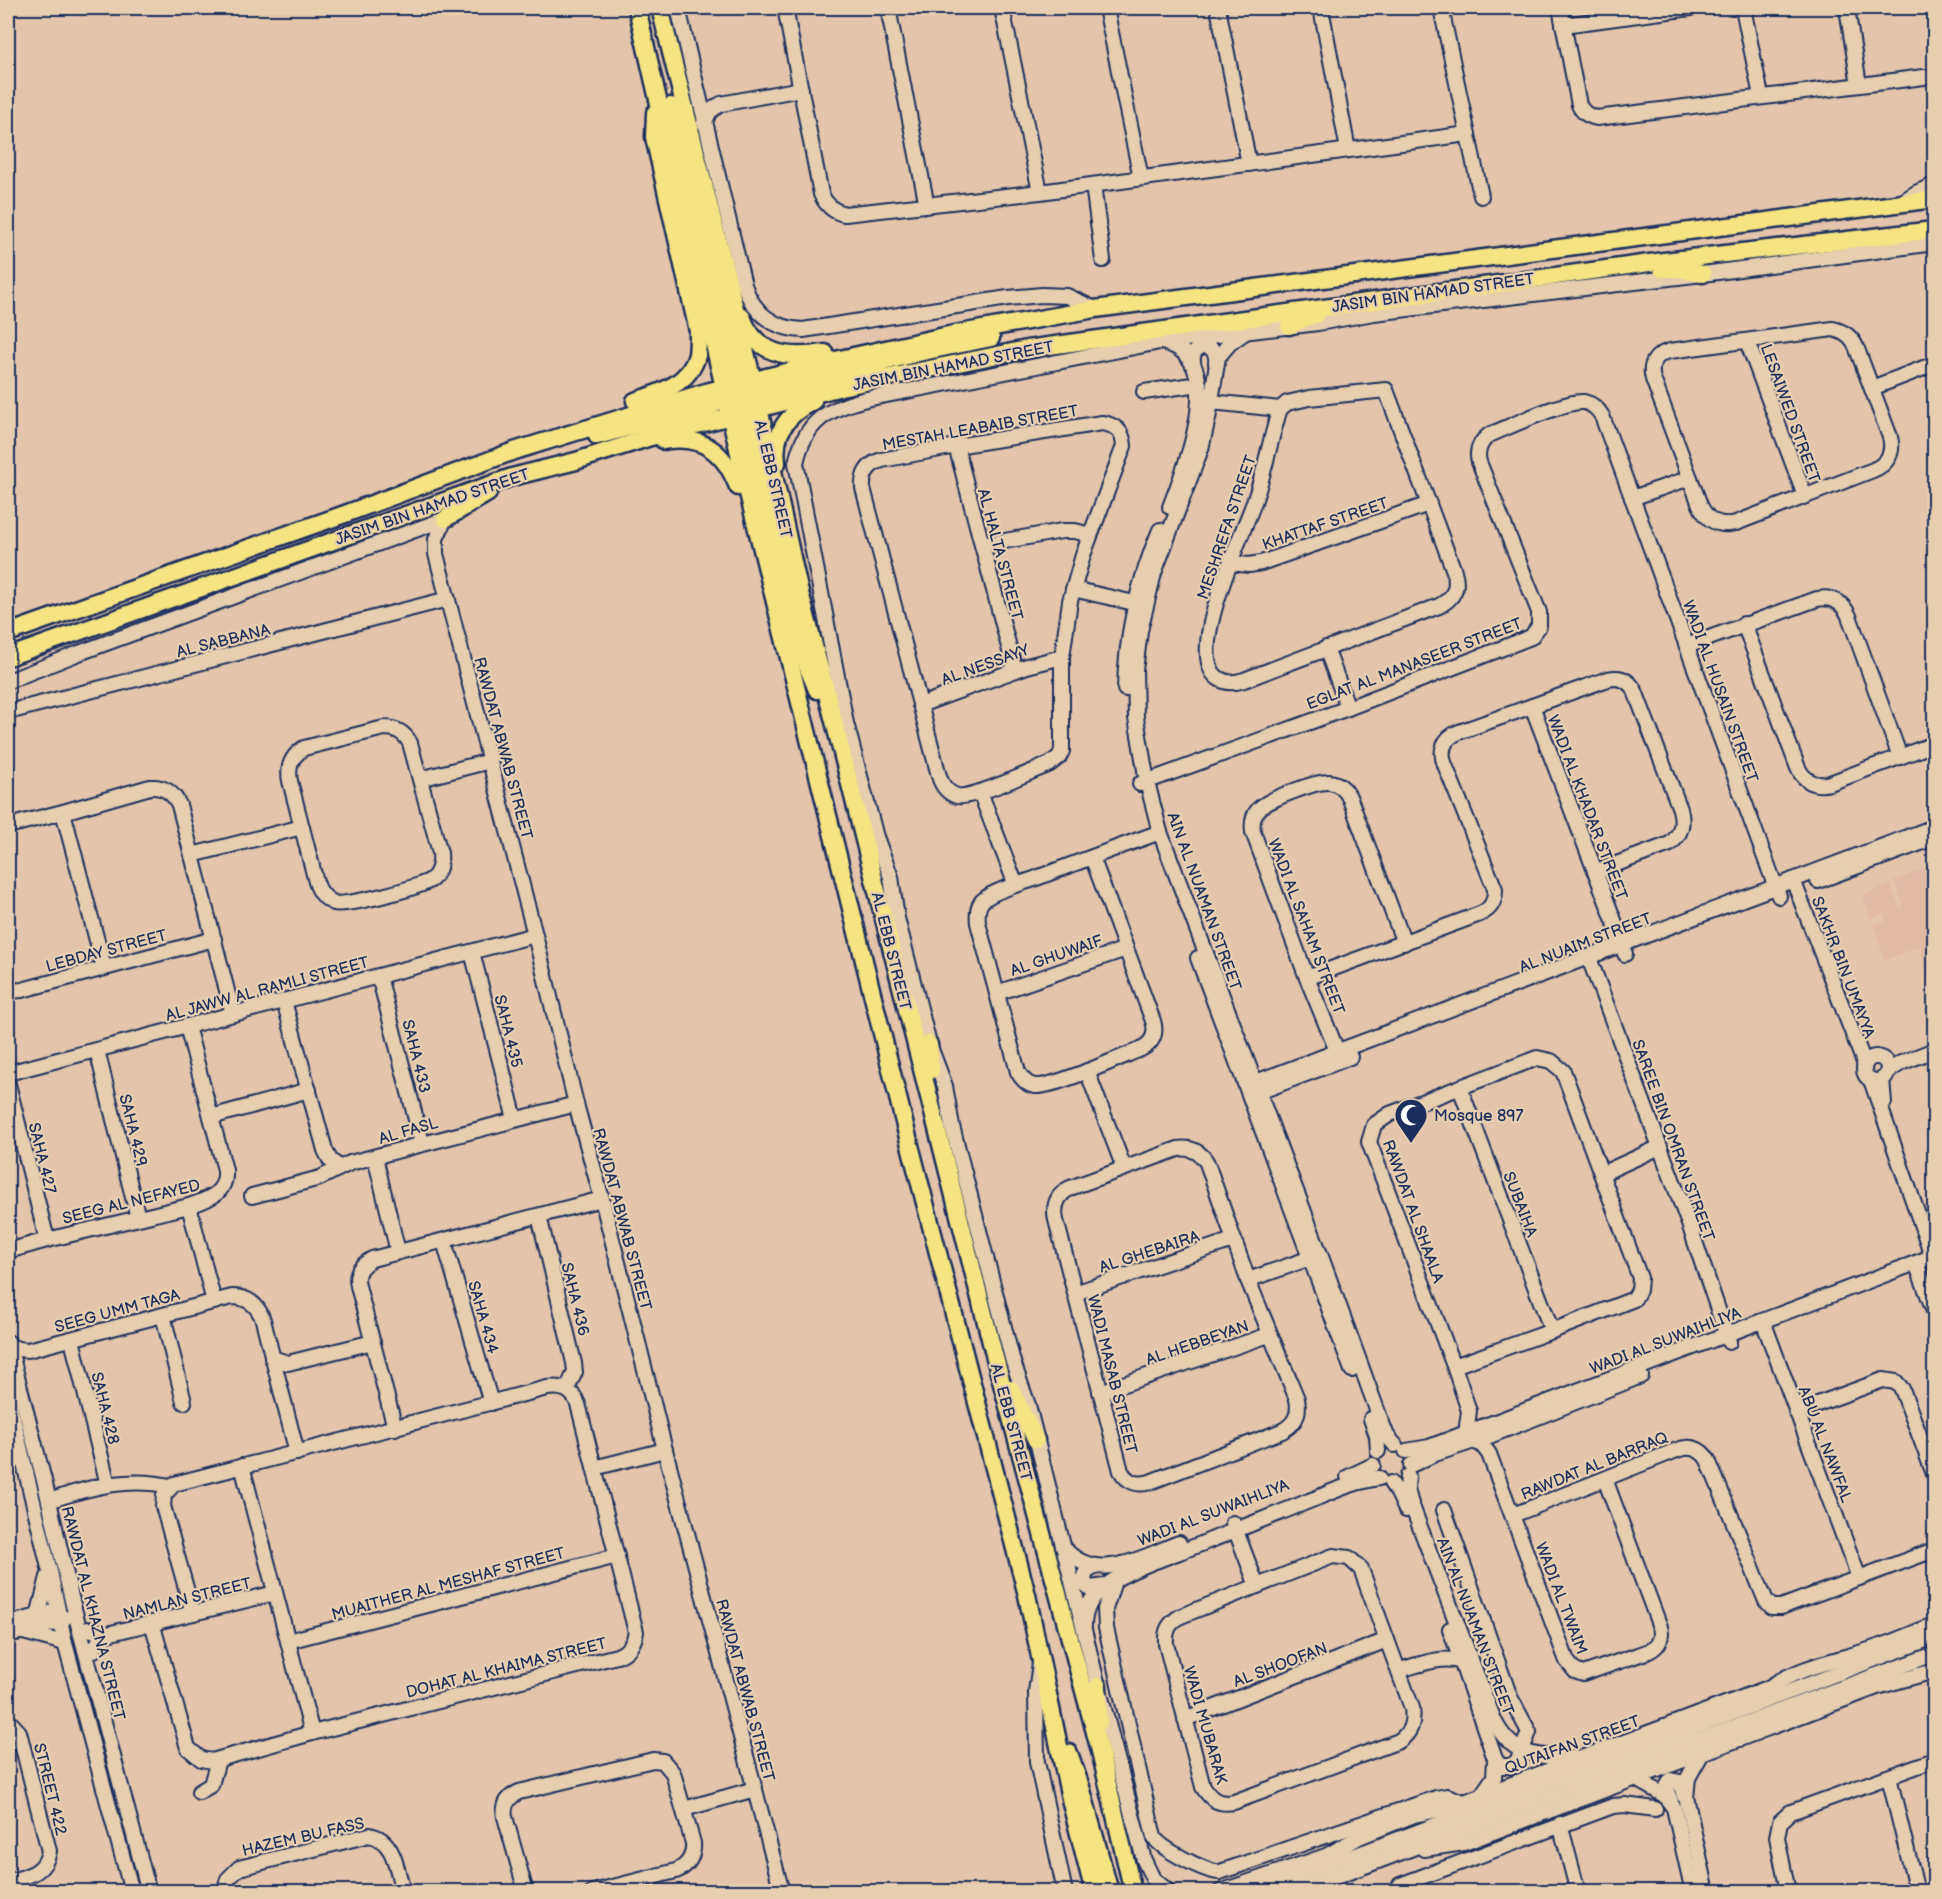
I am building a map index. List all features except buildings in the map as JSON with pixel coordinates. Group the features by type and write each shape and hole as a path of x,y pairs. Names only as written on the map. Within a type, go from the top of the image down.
{"main road":[{"name":"AL EBB STREET","path":"636,8 658,100 741,397 799,589 835,725 994,1354 1100,1751 1133,1892"},
{"path":"647,8 741,397 790,612 805,662 835,725"},
{"name":"AL EBB STREET","path":"660,8 712,223 777,607 905,1126 1027,1595 1071,1803 1094,1892"},
{"path":"521,448 556,428 663,392 681,380 697,354 698,331 654,137 654,115 658,100"},
{"name":"JASIM BIN HAMAD STREET","path":"8,657 512,477 576,461 651,437 741,397 949,335 1095,309 1935,199"},
{"path":"712,223 723,237 744,322 760,343 777,353 794,357 811,355 927,331 938,331 949,335"},
{"name":"JASIM BIN HAMAD STREET","path":"8,633 334,518 521,448 650,408 841,387 1027,349 1370,300 1935,230"},
{"path":"1623,267 1678,269 1703,274"},
{"path":"1289,326 1308,317 1370,300"},
{"path":"363,529 387,511 442,486 566,444 918,353 1033,330 1075,313"},
{"path":"1027,349 1094,344 1127,347"},
{"path":"799,589 803,566 779,476 776,444 783,425 799,408 841,387"},
{"path":"576,461 594,462 676,439 699,442 716,452 731,469 739,489 759,581 766,596 777,607"},
{"path":"445,519 512,477"},
{"path":"872,868 897,918"},
{"path":"928,1044 936,1125"},
{"path":"994,1354 1036,1440"},
{"path":"1098,1686 1100,1751"},
{"path":"1056,1729 1072,1760 1110,1892"},
{"path":"1125,1855 1146,1892"}],"street":[{"path":"678,8 747,294 756,309 777,325 795,330 812,329 1008,298 1050,294 1067,296 1095,309"},
{"path":"785,8 821,194 828,206 845,214 1040,192 1468,134"},
{"path":"888,8 927,206"},
{"path":"1002,8 1040,192"},
{"path":"1106,8 1141,178"},
{"path":"1218,8 1249,164"},
{"path":"1321,8 1348,150"},
{"path":"1441,8 1481,196"},
{"path":"1560,8 1579,105 1586,114 1592,117 1924,76"},
{"path":"1563,25 1656,9 1691,8"},
{"path":"1743,8 1761,96"},
{"path":"1846,8 1859,85"},
{"path":"696,88 709,101 721,104"},
{"path":"704,123 710,111 721,104 801,89"},
{"path":"1093,185 1103,260"},
{"name":"JASIM BIN HAMAD STREET","path":"1899,204 1916,192 1935,185"},
{"name":"JASIM BIN HAMAD STREET","path":"804,438 812,425 842,405 1127,347 1374,313 1703,274 1935,243"},
{"path":"1216,363 1230,343 1251,330"},
{"path":"1839,330 1851,337 1854,342 1872,388 1892,442 1887,460 1879,468 1736,523 1718,524 1704,514 1652,375 1652,365 1657,357 1665,352 1839,330"},
{"name":"LESAIWED STREET","path":"1747,340 1804,496"},
{"path":"1160,342 1175,346 1193,362"},
{"path":"1193,362 1192,357 1196,349 1205,346 1214,349 1216,363"},
{"name":"AIN AL NUAMAN STREET","path":"1193,362 1199,384 1196,422 1185,469 1145,567 1140,604 1127,653 1125,690 1127,718 1156,834 1315,1256 1387,1436 1400,1448"},
{"name":"AIN AL NUAMAN STREET","path":"1140,604 1198,460 1211,402 1216,363"},
{"path":"1872,388 1935,364"},
{"path":"1144,392 1199,384"},
{"name":"MESHREFA STREET","path":"1386,390 1429,504 1456,579 1453,596 1439,606 1237,682 1222,681 1215,677 1207,664 1213,612 1220,586 1255,501 1280,409 1287,403 1309,398 1386,390"},
{"path":"1211,402 1280,409"},
{"name":"EGLAT AL MANASEER STREET","path":"1144,783 1524,641 1535,632 1540,619 1539,612 1479,462 1479,448 1489,435 1567,405 1588,403 1602,416 1632,498"},
{"name":"MESTAH LEABAIB STREET","path":"1102,423 1115,427 1124,439 1123,453 1090,535 1073,589 1062,657 1060,689 1064,746 1059,757 1050,764 980,792 958,796 941,783 862,482 866,470 876,462 956,446 1102,423"},
{"name":"AL EBB STREET","path":"804,438 796,463 846,723 876,837 891,877 897,918 928,1044 945,1086 952,1126 1010,1350 1028,1406 1144,1860 1153,1879 1167,1891"},
{"name":"AL HALTA STREET","path":"956,446 1015,670"},
{"path":"1632,498 1690,478"},
{"name":"WADI AL HUSAIN STREET","path":"1632,498 1777,892"},
{"name":"KHATTAF STREET","path":"1231,563 1249,565 1261,563 1429,504"},
{"name":"JASIM BIN HAMAD STREET","path":"8,681 445,519"},
{"name":"RAWDAT ABWAB STREET","path":"445,519 436,539 436,554 665,1450 782,1892"},
{"path":"982,545 1062,531 1075,531 1090,535"},
{"path":"408,534 428,542 436,554"},
{"path":"1073,589 1140,604"},
{"path":"1687,646 1823,598 1836,600 1842,604 1849,616 1900,757"},
{"name":"AL SABBANA","path":"8,712 448,599"},
{"path":"1744,624 1798,768 1810,783 1823,785 1935,744"},
{"path":"1326,648 1348,708"},
{"name":"AL NESSAYY","path":"920,705 1015,670 1062,657"},
{"path":"1307,978 1485,912 1493,902 1495,890 1445,765 1442,751 1448,739 1453,735 1532,706 1608,679 1617,678 1627,681 1633,688 1680,809 1681,829 1679,835 1670,844 1595,872"},
{"name":"WADI AL KHADAR STREET","path":"1532,706 1624,950"},
{"path":"384,728 397,729 407,737 410,743 420,779 441,860 433,878 421,885 350,904 328,900 318,889 289,774 294,756 304,748 384,728"},
{"path":"420,779 490,761"},
{"name":"WADI AL SAHAM STREET","path":"1339,1056 1307,978 1252,826 1255,815 1262,806 1315,784 1331,782 1341,786 1348,794 1404,943"},
{"path":"8,826 150,787 165,789 173,795 179,805 233,1014"},
{"path":"980,792 1016,885"},
{"path":"63,812 104,968"},
{"path":"192,855 302,827"},
{"name":"AL NUAIM STREET","path":"1252,1089 1777,892 1935,827"},
{"path":"1092,857 1154,1021 1154,1037 1146,1046 1087,1071 1044,1086 1031,1085 1018,1072 977,914 979,905 985,898 1016,885 1092,857 1156,834"},
{"name":"AL NUAIM STREET","path":"1797,884 1935,838"},
{"name":"SAKHR BIN UMAYYA","path":"1797,884 1877,1069 1934,1260"},
{"name":"AL JAWW AL RAMLI STREET","path":"8,1073 535,935"},
{"name":"LEBDAY STREET","path":"8,991 22,990 213,939"},
{"name":"AL GHUWAIF","path":"997,993 1126,949"},
{"name":"SAHA 435","path":"472,952 515,1119"},
{"name":"SAREE BIN OMRAN STREET","path":"1591,962 1689,1224 1728,1338"},
{"name":"SAHA 433","path":"379,976 422,1143"},
{"path":"284,1001 325,1150 330,1160 339,1167"},
{"name":"SEEG AL NEFAYED","path":"8,1251 189,1206 216,1195 221,1190 226,1176 187,1026"},
{"path":"1877,1069 1935,1044"},
{"name":"SAHA 429","path":"97,1050 138,1218"},
{"path":"1877,1069 1935,1050"},
{"name":"RAWDAT AL SHAALA","path":"1454,1366 1634,1299 1639,1290 1640,1278 1563,1071 1551,1061 1537,1058 1390,1114 1374,1125 1369,1142 1454,1366 1469,1412 1470,1437"},
{"name":"SAKHR BIN UMAYYA","path":"1877,1069 1885,1104 1935,1239"},
{"path":"1087,1071 1124,1168"},
{"name":"SAHA 427","path":"8,1084 47,1240"},
{"name":"SUBAIHA","path":"1460,1088 1552,1331"},
{"path":"211,1117 309,1090"},
{"name":"AL FASL","path":"252,1196 320,1178 350,1162 576,1104"},
{"path":"1601,1174 1660,1147"},
{"name":"WADI MASAB STREET","path":"1178,1149 1189,1149 1198,1153 1207,1163 1248,1280 1297,1399 1298,1415 1294,1422 1282,1431 1144,1484 1133,1482 1121,1471 1054,1214 1056,1201 1064,1191 1124,1168 1178,1149"},
{"path":"375,1157 398,1252"},
{"path":"395,1428 357,1281 358,1272 365,1263 372,1259 602,1199"},
{"path":"189,1206 214,1302"},
{"name":"SAHA 436","path":"538,1216 574,1363 575,1372 567,1389"},
{"name":"AL GHEBAIRA","path":"1075,1293 1233,1240"},
{"name":"SAHA 434","path":"444,1241 491,1403"},
{"path":"1248,1280 1315,1256"},
{"name":"AIN AL NUAMAN STREET","path":"1315,1256 1374,1427 1378,1451"},
{"name":"WADI AL SUWAIHLIYA","path":"1400,1448 1422,1449 1470,1437 1934,1260"},
{"path":"1918,1267 1935,1311"},
{"name":"SEEG UMM TAGA","path":"8,1343 18,1349 28,1350 232,1297 241,1297 253,1303 261,1315 297,1453"},
{"path":"163,1315 184,1402"},
{"name":"ABU AL NAWFAL","path":"1764,1324 1859,1578"},
{"name":"AL HEBBEYAN","path":"1100,1392 1269,1335"},
{"name":"SAHA 428","path":"72,1340 108,1485"},
{"path":"272,1358 288,1363 373,1342"},
{"name":"RAWDAT AL KHAZNA STREET","path":"8,1343 45,1484 64,1614 64,1643 132,1892"},
{"path":"14,1367 28,1350"},
{"path":"277,1378 288,1363"},
{"path":"1796,1412 1883,1380 1896,1382 1902,1389 1935,1474"},
{"path":"193,1613 163,1506 164,1495 170,1486 547,1388 567,1389"},
{"name":"DOHAT AL KHAIMA STREET","path":"218,1760 312,1733 621,1654 632,1645 636,1636 636,1627 578,1404 575,1396 567,1389"},
{"name":"RAWDAT AL KHAZNA STREET","path":"8,1398 50,1572 64,1614 91,1657 101,1681 100,1704 149,1892"},
{"path":"1469,1412 1489,1430 1489,1454"},
{"name":"WADI AL SUWAIHLIYA","path":"1409,1470 1470,1437"},
{"name":"WADI AL TWAIM","path":"1470,1437 1483,1446 1489,1454 1567,1661 1579,1673 1587,1673 1649,1651 1657,1645 1661,1631 1605,1479"},
{"path":"1388,1446 1400,1448 1410,1457 1409,1470 1397,1483 1381,1475 1378,1451 1388,1446"},
{"name":"RAWDAT AL BARRAQ","path":"1513,1515 1681,1448 1696,1449 1705,1454 1708,1460 1770,1605 1775,1608 1935,1550"},
{"path":"594,1468 665,1450"},
{"path":"242,1466 312,1733"},
{"name":"AIN AL NUAMAN STREET","path":"1409,1470 1407,1488 1410,1501 1494,1720 1506,1741 1521,1751"},
{"name":"AIN AL NUAMAN STREET","path":"1381,1475 1403,1503 1455,1642 1495,1759"},
{"name":"WADI AL SUWAIHLIYA","path":"1095,1567 1116,1566 1381,1475"},
{"path":"55,1499 83,1490 131,1481 170,1486"},
{"path":"45,1484 55,1499 88,1629 91,1657"},
{"path":"1444,1510 1510,1697 1517,1713 1529,1729 1529,1735 1515,1763 1508,1767 1500,1766 1495,1759"},
{"path":"1234,1526 1257,1586"},
{"name":"WADI AL SUWAIHLIYA","path":"1109,1584 1234,1526"},
{"path":"1063,1546 1073,1557 1095,1567"},
{"name":"MUAITHER AL MESHAF STREET","path":"288,1641 617,1556"},
{"name":"WADI MUBARAK","path":"1333,1556 1349,1558 1361,1569 1387,1640 1400,1670 1413,1716 1410,1730 1405,1736 1399,1741 1234,1802 1225,1804 1216,1802 1208,1796 1203,1787 1166,1644 1165,1635 1173,1620 1333,1556"},
{"path":"1095,1567 1085,1575 1086,1585 1091,1588 1109,1584"},
{"path":"38,1616 50,1572"},
{"path":"1084,1631 1091,1601 1109,1584"},
{"path":"1109,1584 1105,1622 1156,1840 1162,1846 1210,1872 1220,1872 1436,1798 1447,1796 1463,1802"},
{"name":"NAMLAN STREET","path":"91,1657 99,1641 107,1634 275,1593"},
{"path":"8,1624 38,1616 64,1614"},
{"path":"14,1633 64,1614"},
{"path":"152,1623 188,1748 201,1759 218,1760 211,1785 199,1792"},
{"name":"QUTAIFAN STREET","path":"1220,1892 1326,1856 1359,1837 1414,1815 1448,1808 1768,1688 1790,1674 1875,1648 1935,1625"},
{"name":"NAMLAN STREET","path":"88,1629 107,1634"},
{"path":"14,1633 64,1643"},
{"name":"QUTAIFAN STREET","path":"1258,1892 1935,1637"},
{"name":"AL SHOOFAN","path":"1185,1719 1387,1640"},
{"path":"1440,1659 1455,1642"},
{"path":"1296,1892 1683,1746 1932,1656"},
{"path":"1400,1670 1440,1659 1462,1662"},
{"name":"AL EBB STREET","path":"1040,1661 1036,1692 1037,1762 1065,1892"},
{"path":"1407,1850 1458,1845 1877,1687 1935,1671"},
{"path":"1768,1688 1818,1682"},
{"path":"1107,1721 1126,1716"},
{"name":"STREET 422","path":"8,1720 19,1732 49,1851 45,1864 36,1873 8,1881"},
{"path":"1521,1751 1546,1756 1586,1756"},
{"path":"1687,1807 1688,1778 1702,1753"},
{"path":"1478,1796 1492,1783 1496,1771 1495,1759"},
{"path":"526,1892 505,1817 506,1804 515,1794 658,1760 671,1768 693,1849 690,1860 676,1871 593,1892"},
{"path":"1788,1892 1777,1837 1780,1822 1791,1812 1935,1760"},
{"path":"1889,1777 1917,1892"},
{"path":"1634,1778 1660,1792 1672,1803"},
{"path":"1693,1892 1676,1814 1666,1788 1674,1779 1682,1785 1707,1892"},
{"path":"684,1809 755,1789"},
{"path":"1569,1803 1575,1819"},
{"path":"1400,1885 1560,1824 1619,1805 1655,1809"},
{"path":"1394,1840 1448,1808"},
{"path":"1560,1824 1578,1892"},
{"name":"HAZEM BU FASS","path":"224,1892 228,1879 239,1868 369,1835 382,1840 389,1846 403,1892"}],"shaded area":[{"path":"1925,869 1934,900 1934,976 1929,978 1919,947 1885,960 1873,925 1885,922 1883,913 1870,919 1863,895 1891,884 1900,908 1903,905 1894,880"}],"place":[{"name":"Mosque 897","path":"1411,1144"}]}
